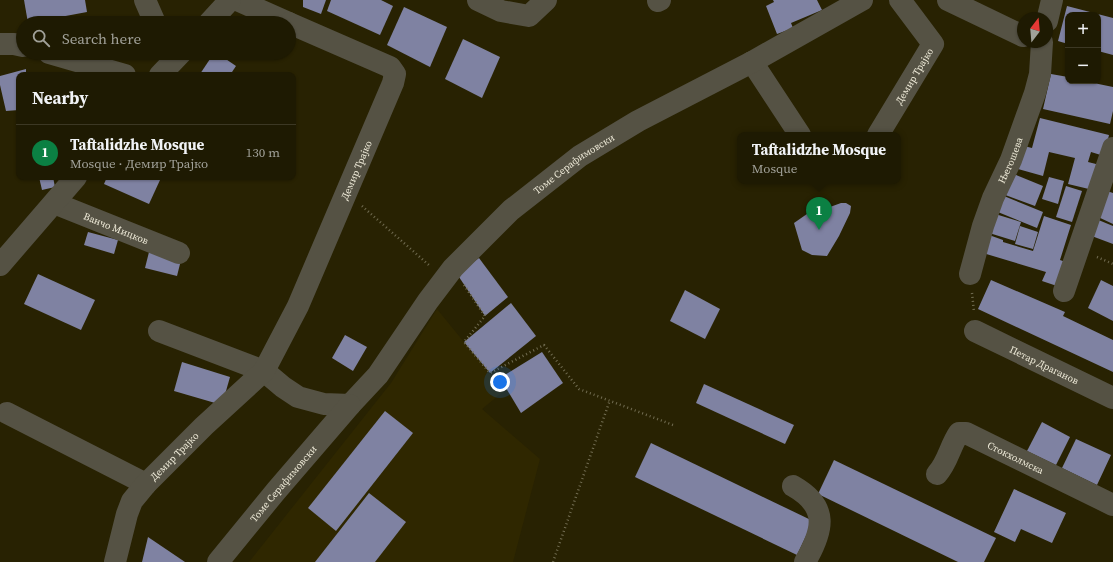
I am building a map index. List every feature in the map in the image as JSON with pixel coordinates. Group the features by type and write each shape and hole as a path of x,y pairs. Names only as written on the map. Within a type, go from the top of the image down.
{"street":[{"path":"145,0 152,16"},
{"path":"215,16 230,0"},
{"name":"Демир Трајко","path":"237,0 273,16"},
{"path":"478,0 500,11 529,16 546,0"},
{"name":"Томе Серафимовски","path":"218,562 276,491 350,405 378,375 428,301 449,273 512,210 580,156 638,121 752,62 862,0"},
{"name":"Демир Трајко","path":"880,132 933,44 900,0"},
{"name":"Његошева","path":"948,0 1017,33"},
{"path":"1049,12 1052,0"},
{"name":"Демир Трајко","path":"115,562 127,514 132,501 146,484 204,426 264,371 298,306 393,82 395,74 390,68 296,26"},
{"path":"0,44 16,44"},
{"name":"Његошева","path":"970,274 983,226 993,198 1010,160 1035,93 1040,74 1036,48"},
{"path":"73,60 115,72"},
{"path":"162,72 172,60"},
{"path":"752,62 798,132"},
{"path":"1064,291 1113,148"},
{"path":"0,264 73,180"},
{"name":"Ванчо Мицков","path":"54,203 178,253"},
{"path":"159,330 264,371 283,387 298,396 324,404 350,405"},
{"name":"Петар Драганов","path":"975,331 1113,398"},
{"path":"7,413 146,484"},
{"name":"Стокхолмска","path":"937,474 942,469 959,433 966,433 1113,505"},
{"path":"793,486 804,492 812,500 818,511 820,528 814,546 805,562"}],"path":[{"path":"346,193 449,273 484,316 464,342 490,373 544,345 579,389 673,425"},
{"path":"970,274 975,331"},
{"path":"554,562 610,400"}],"shaded area":[{"path":"437,309 504,391 482,409 540,459 513,562 249,562 391,383"}],"building":[{"path":"24,0 85,0 87,12 66,16 27,16"},
{"path":"303,0 326,0 321,14 303,7"},
{"path":"331,0 381,0 393,6 380,35 327,11"},
{"path":"773,0 817,0 822,10 791,23 793,28 777,34 766,6 774,2"},
{"path":"1067,6 1090,12 1065,12"},
{"path":"404,7 447,27 430,67 387,45"},
{"path":"1065,14 1065,43 1058,41"},
{"path":"1101,15 1113,18 1113,55 1101,52"},
{"path":"463,39 500,57 482,98 445,79"},
{"path":"209,60 227,60 236,66 232,72 201,72"},
{"path":"26,69 26,72 16,72 16,110 6,111 0,85 0,76"},
{"path":"1051,74 1065,76 1065,84 1098,84 1113,87 1113,111 1110,124 1043,109"},
{"path":"1040,118 1109,135 1104,156 1091,152 1088,162 1100,165 1093,190 1068,184 1075,158 1049,152 1043,176 1018,169 1024,146 1032,148"},
{"path":"1009,172 1043,186 1035,206 1000,193"},
{"path":"1049,177 1064,181 1058,204 1042,199"},
{"path":"40,180 54,180 55,187 42,190"},
{"path":"106,180 160,180 149,204 104,184"},
{"path":"1066,186 1082,191 1072,222 1056,217"},
{"path":"1107,191 1113,193 1113,224 1096,216"},
{"path":"999,194 1043,212 1037,228 993,210"},
{"path":"841,203 846,203 851,206 850,213 827,256 812,255 802,250 794,223 817,207 830,207"},
{"path":"992,213 1021,222 1015,241 986,232"},
{"path":"1044,216 1071,225 1060,260 1071,264 1063,288 1042,281 1046,272 983,253 989,235 1003,240 1003,242 1033,251"},
{"path":"1096,219 1113,226 1113,244 1089,235"},
{"path":"1020,226 1038,232 1033,249 1015,244"},
{"path":"88,232 118,240 114,254 84,245"},
{"path":"149,252 181,260 177,276 145,268"},
{"path":"479,258 508,297 485,316 457,274"},
{"path":"38,274 95,300 81,330 24,304"},
{"path":"991,280 1065,312 1063,316 1113,340 1113,372 978,309"},
{"path":"1101,280 1113,286 1113,321 1088,308"},
{"path":"685,290 720,309 705,339 670,321"},
{"path":"511,303 536,336 490,373 464,342"},
{"path":"345,335 367,347 353,371 332,358"},
{"path":"542,352 563,383 521,413 500,378"},
{"path":"182,362 230,377 222,405 174,391"},
{"path":"704,384 794,425 785,444 696,403"},
{"path":"385,411 413,433 336,531 308,508"},
{"path":"1042,422 1070,437 1056,465 1027,451"},
{"path":"1076,439 1111,455 1097,485 1062,468"},
{"path":"651,443 813,521 797,555 635,477"},
{"path":"834,460 996,538 984,562 958,562 818,494"},
{"path":"1014,489 1066,513 1052,543 1021,529 1015,542 994,532"},
{"path":"369,493 406,522 375,562 315,562"},
{"path":"148,537 185,562 142,562"}],"place":[{"name":"Taftalidzhe Mosque","path":"819,230"}]}
